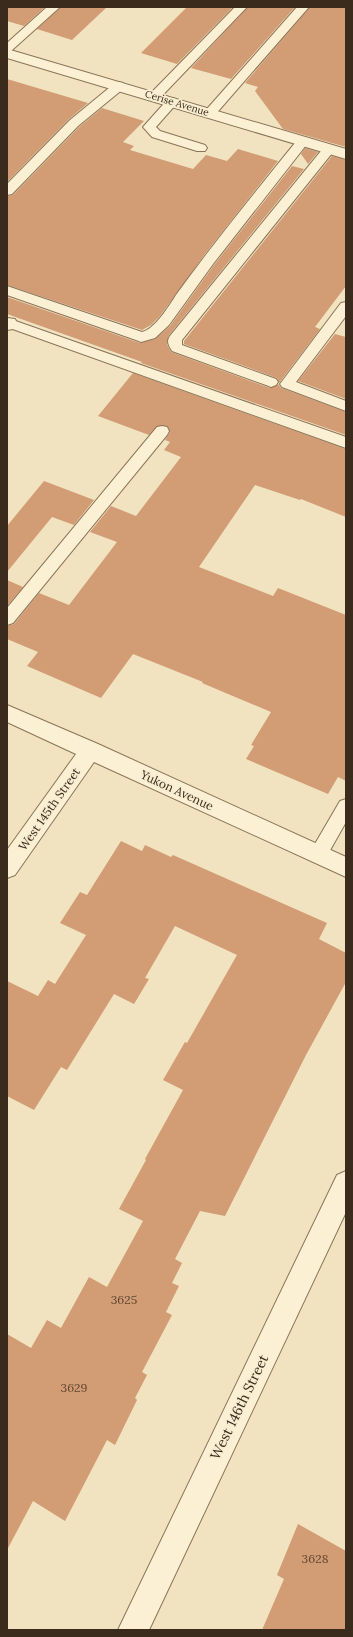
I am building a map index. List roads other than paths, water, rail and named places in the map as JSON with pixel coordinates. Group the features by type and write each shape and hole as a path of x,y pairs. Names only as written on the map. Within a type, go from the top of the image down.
{"street":[{"name":"Cerise Avenue","path":"8,54 346,154"},
{"name":"Yukon Avenue","path":"7,713 346,868"},
{"name":"West 145th Street","path":"7,868 90,750"},
{"name":"West 146th Street","path":"133,1630 346,1184"}],"lane":[{"path":"8,54 54,7"},
{"path":"154,96 241,7"},
{"path":"210,113 304,7"},
{"path":"7,191 74,123 119,86"},
{"path":"172,102 149,127 156,134 201,148"},
{"path":"7,290 141,337 150,335 164,322 208,261 303,141"},
{"path":"271,382 177,348 175,339 329,149"},
{"path":"346,306 287,384 346,406"},
{"path":"8,323 346,443"},
{"path":"7,619 162,430"},
{"path":"318,855 346,806"}]}
